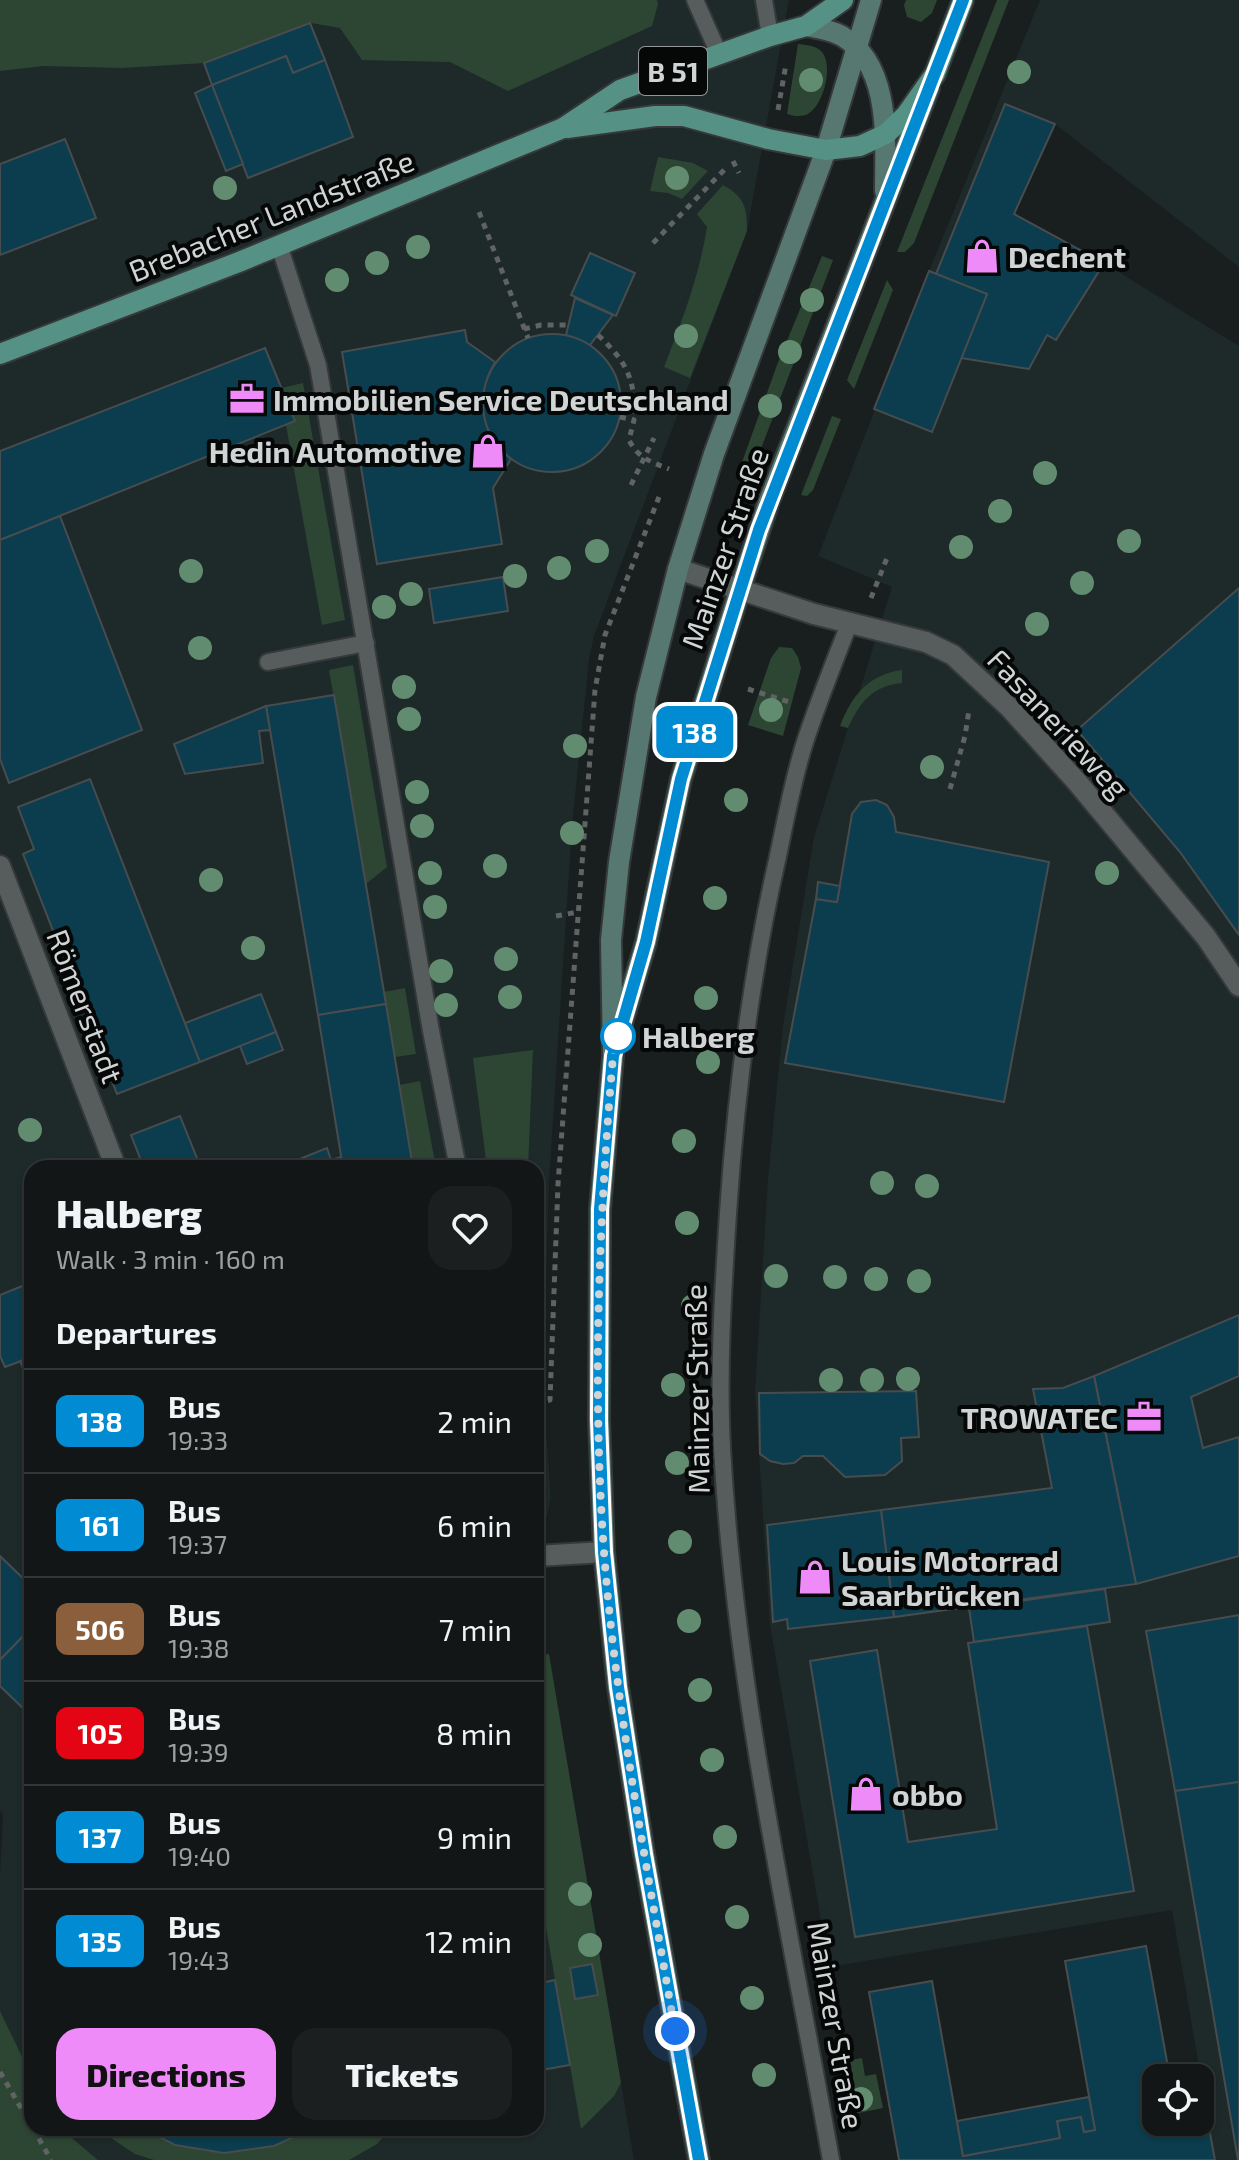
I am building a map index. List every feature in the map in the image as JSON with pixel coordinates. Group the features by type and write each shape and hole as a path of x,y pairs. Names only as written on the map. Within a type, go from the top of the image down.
{"main road":[{"name":"Brebacher Landstraße","path":"0,354 279,245 563,128 620,90 806,26 843,0"},
{"name":"Mainzer Straße","path":"699,2160 618,1687 604,1552 599,1420 600,1209 613,1056 611,940 619,862 646,697 678,569 714,454 826,150 871,0"},
{"name":"Mainzer Straße","path":"613,1056 646,942 681,779 769,501 963,0"},
{"path":"806,26 843,36 856,49 873,73 882,103 886,134 885,195 865,255"},
{"name":"Mainzer Straße","path":"826,150 860,146 886,134 906,115 935,74"},
{"name":"Brebacher Landstraße","path":"563,128 655,116 684,116 768,139 826,150"}],"street":[{"name":"Fasanerieweg","path":"678,569 849,624 926,642 953,655 1010,708 1150,868 1206,937 1239,986"},
{"name":"Römerstadt","path":"0,866 113,1160"},
{"path":"544,1556 604,1552"}],"lane":[{"path":"695,0 719,54"},
{"path":"764,0 770,36"},
{"path":"279,245 318,365 428,1017 456,1160"},
{"name":"Mainzer Straße","path":"831,2160 745,1671 722,1445 724,1284 734,1128 746,1022 762,925 793,784 816,711 849,624"},
{"path":"268,662 366,643"}],"path":[{"path":"777,113 787,58"},
{"path":"653,243 728,166"},
{"path":"479,212 528,338"},
{"path":"524,329 541,325 568,325"},
{"path":"598,335 616,352 629,374 635,399 629,440 635,453 669,469"},
{"path":"620,417 634,420"},
{"path":"631,485 654,438"},
{"path":"544,1401 550,1400 558,1184 595,690 605,635 659,497"},
{"path":"877,581 887,558"},
{"path":"748,689 816,711"},
{"path":"950,789 968,719"},
{"path":"556,916 578,912"},
{"path":"0,2072 24,2113"},
{"path":"37,2136 51,2160"}],"shaded area":[{"path":"0,0 789,0 747,231 594,636 589,660 572,826 549,1182 544,1354 544,1160 24,1160 24,2060 0,2011 3,1815 0,1810"},
{"path":"1040,0 1239,0 1239,267 1055,124 1014,214 1104,263 1239,346 1239,2160 1215,2160 1211,2136 1214,2136 1214,2064 1198,2064 1172,1910 829,1967 770,1625 755,1392 768,1178 783,1026 814,837 892,587 818,556 929,271"},
{"path":"544,1403 551,1498 544,1529"},
{"path":"558,1708 634,2160 98,2160 70,2136 544,2136 544,1710"}],"green space":[{"path":"0,0 657,0 658,4 652,26 508,91 450,62 362,60 340,28 311,23 204,63 122,68 44,66 0,71"},
{"path":"906,0 937,0 932,13 921,22 907,17"},
{"path":"997,0 1009,0 914,243 905,252 897,252"},
{"path":"798,44 822,52 827,76 822,96 812,111 798,116 787,114"},
{"path":"658,157 693,163 708,171 682,199 668,193 650,191"},
{"path":"723,185 736,194 743,204 747,231 690,378 664,367 704,245 707,227 697,214"},
{"path":"822,256 833,260 749,480 737,476 777,365"},
{"path":"887,280 893,290 854,389 847,380"},
{"path":"303,383 345,620 322,625 286,425 294,421 281,388"},
{"path":"832,416 841,419 813,490 807,496 801,495"},
{"path":"779,647 792,648 801,668 783,736 748,725 771,658"},
{"path":"353,665 387,867 366,884 329,670"},
{"path":"902,670 902,683 875,692 862,703 848,728 840,726 863,688 880,676"},
{"path":"405,988 416,1054 395,1057 384,992"},
{"path":"533,1050 528,1160 486,1160 473,1058"},
{"path":"420,1081 435,1160 412,1160 400,1085"},
{"path":"549,1654 621,2083 614,2096 581,2129 544,1916 544,1655"},
{"path":"0,2011 24,2060 24,2136 70,2136 98,2160 0,2160"},
{"path":"862,2058 865,2076 876,2074 883,2108 854,2114 846,2061"},
{"path":"108,2136 158,2136 175,2145 225,2153 274,2146 296,2136 384,2136 377,2144 349,2160 154,2160 135,2154"}],"building":[{"path":"310,23 325,60 293,73 286,56 212,85 204,63"},
{"path":"286,56 293,73 325,60 353,137 248,178 212,85"},
{"path":"212,85 243,164 226,171 195,93"},
{"path":"1005,104 1055,124 1014,214 1104,263 1056,340 1047,335 1029,369 961,358 987,294 936,274"},
{"path":"65,139 96,218 0,255 0,164"},
{"path":"590,253 635,273 616,316 571,295"},
{"path":"929,271 987,294 932,432 874,409"},
{"path":"575,298 613,315 590,345 566,335"},
{"path":"465,330 467,342 495,362 488,376 483,401 488,429 496,445 511,459 493,488 502,544 377,564 342,352"},
{"path":"552,334 578,340 600,355 615,377 621,403 615,429 600,451 578,466 552,472 526,466 504,451 489,429 483,403 489,377 504,355 526,340"},
{"path":"265,348 295,421 0,540 0,451"},
{"path":"60,516 142,730 9,783 0,759 0,540"},
{"path":"503,577 508,611 434,623 429,589"},
{"path":"1239,588 1239,935 1180,852 1077,730"},
{"path":"334,695 386,1004 318,1015 266,706"},
{"path":"266,706 270,730 259,731 263,763 185,774 174,744"},
{"path":"90,779 200,1062 117,1094 23,854 34,849 18,807"},
{"path":"876,800 887,805 894,817 896,832 1049,862 1004,1102 785,1063 816,899 837,902 852,814 861,802"},
{"path":"818,882 840,886 837,902 816,899"},
{"path":"261,994 276,1032 200,1062 185,1023"},
{"path":"386,1004 412,1160 342,1160 318,1015"},
{"path":"276,1032 283,1050 247,1064 240,1046"},
{"path":"180,1116 198,1160 141,1160 131,1135"},
{"path":"327,1148 331,1160 297,1160"},
{"path":"24,1285 24,1360 5,1367 0,1356 0,1295"},
{"path":"1239,1315 1239,1376 1191,1397 1203,1448 1239,1437 1239,1556 1136,1584 1094,1376"},
{"path":"1094,1376 1136,1584 894,1617 881,1510 1052,1488 1033,1389 1063,1388"},
{"path":"916,1391 919,1437 901,1438 902,1461 885,1475 845,1477 823,1456 803,1456 794,1463 783,1464 770,1461 760,1454 759,1393"},
{"path":"881,1510 894,1617 788,1629 787,1619 773,1622 767,1525"},
{"path":"0,1556 24,1579 24,1635 0,1660"},
{"path":"1105,1589 1110,1622 974,1642 969,1608"},
{"path":"1239,1615 1239,1782 1175,1791 1146,1631"},
{"path":"1087,1626 1134,1891 855,1937 810,1661 877,1650 908,1842 997,1829 968,1643"},
{"path":"24,1635 24,1709 0,1686 0,1660"},
{"path":"1239,1782 1239,2160 1238,2160 1175,1791"},
{"path":"1146,1946 1167,2064 1142,2064 1142,2136 1211,2136 1215,2160 899,2160 869,1992 932,1981 963,2156 1060,2138 1057,2121 1081,2117 1084,2132 1095,2130 1065,1961"},
{"path":"592,1964 598,1995 575,1999 570,1968"},
{"path":"555,1980 570,2065 544,2070 544,1982"},
{"path":"1089,2097 1095,2130 1084,2132 1081,2117 1057,2121 1060,2138 963,2156 957,2121"},
{"path":"158,2136 296,2136 274,2146 224,2153 175,2145"}],"bus line":[{"name":"138","path":"699,2160 644,1854 618,1687 604,1552 599,1420 600,1209 613,1056 646,942 681,779 759,530 963,0"}],"place":[{"name":"Dechent","path":"982,256"},
{"name":"Immobilien Service Deutschland","path":"247,399"},
{"name":"Hedin Automotive","path":"488,451"},
{"name":"Halberg","path":"618,1036"},
{"name":"TROWATEC","path":"1144,1417"},
{"name":"Louis Motorrad Saarbrücken","path":"815,1577"},
{"name":"obbo","path":"866,1794"}],"route":[{"path":"618,1036 613,1056 600,1209 599,1420 604,1552 618,1687 675,2031"}]}
